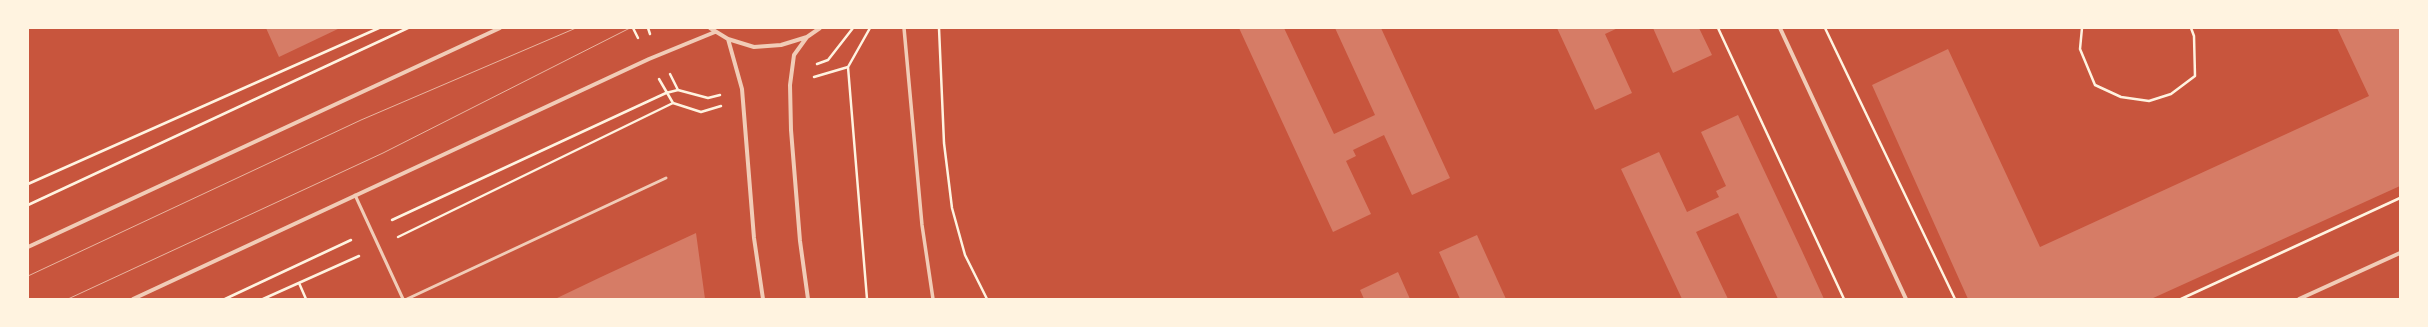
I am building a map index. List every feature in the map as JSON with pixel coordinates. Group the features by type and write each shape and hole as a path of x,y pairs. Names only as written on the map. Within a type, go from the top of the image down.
{"street":[{"path":"28,246 500,28"},
{"path":"710,28 728,40 754,47 781,45 807,37 820,28"},
{"path":"904,28 922,225 933,299"},
{"path":"1780,28 1906,299"},
{"path":"133,299 649,60 715,32"},
{"path":"807,37 794,55 790,73 792,138 800,241 808,299"},
{"path":"728,40 742,89 754,238 762,299"},
{"path":"2299,299 2400,253"}],"lane":[{"path":"407,299 666,178"},
{"path":"355,195 403,299"}],"path":[{"path":"28,184 379,28"},
{"path":"28,205 408,28"},
{"path":"790,73 828,60 853,28"},
{"path":"867,299 848,67 870,28"},
{"path":"939,28 944,143 952,208 965,255 987,299"},
{"path":"1718,28 1844,299"},
{"path":"1825,28 1955,299"},
{"path":"2082,28 2080,49 2095,85 2121,97 2149,101 2171,94 2194,76 2194,36 2191,28"},
{"path":"225,299 666,93 678,90 708,98 742,89"},
{"path":"263,299 378,246 672,103 701,112"},
{"path":"2181,299 2400,198"},
{"path":"299,283 306,299"}],"building":[{"path":"266,28 340,28 279,57"},
{"path":"1239,28 1284,28 1334,134 1375,115 1335,28 1381,28 1450,178 1412,195 1384,135 1353,150 1356,156 1346,161 1371,214 1333,232"},
{"path":"1557,28 1618,28 1605,34 1632,93 1595,110"},
{"path":"1653,28 1699,28 1712,55 1673,73"},
{"path":"2337,28 2400,28 2400,186 2151,299 1968,299 1872,85 1948,49 2040,247 2369,96"},
{"path":"1738,115 1824,299 1778,299 1738,213 1696,232 1728,299 1682,299 1621,169 1659,152 1687,212 1719,197 1716,191 1726,186 1701,132"},
{"path":"696,233 705,299 555,299 601,277"},
{"path":"1477,235 1506,299 1460,299 1439,252"},
{"path":"1398,272 1410,299 1364,299 1360,290"}],"tram line":[{"path":"28,276 361,120 576,28"},
{"path":"68,299 383,153 630,28"}]}
